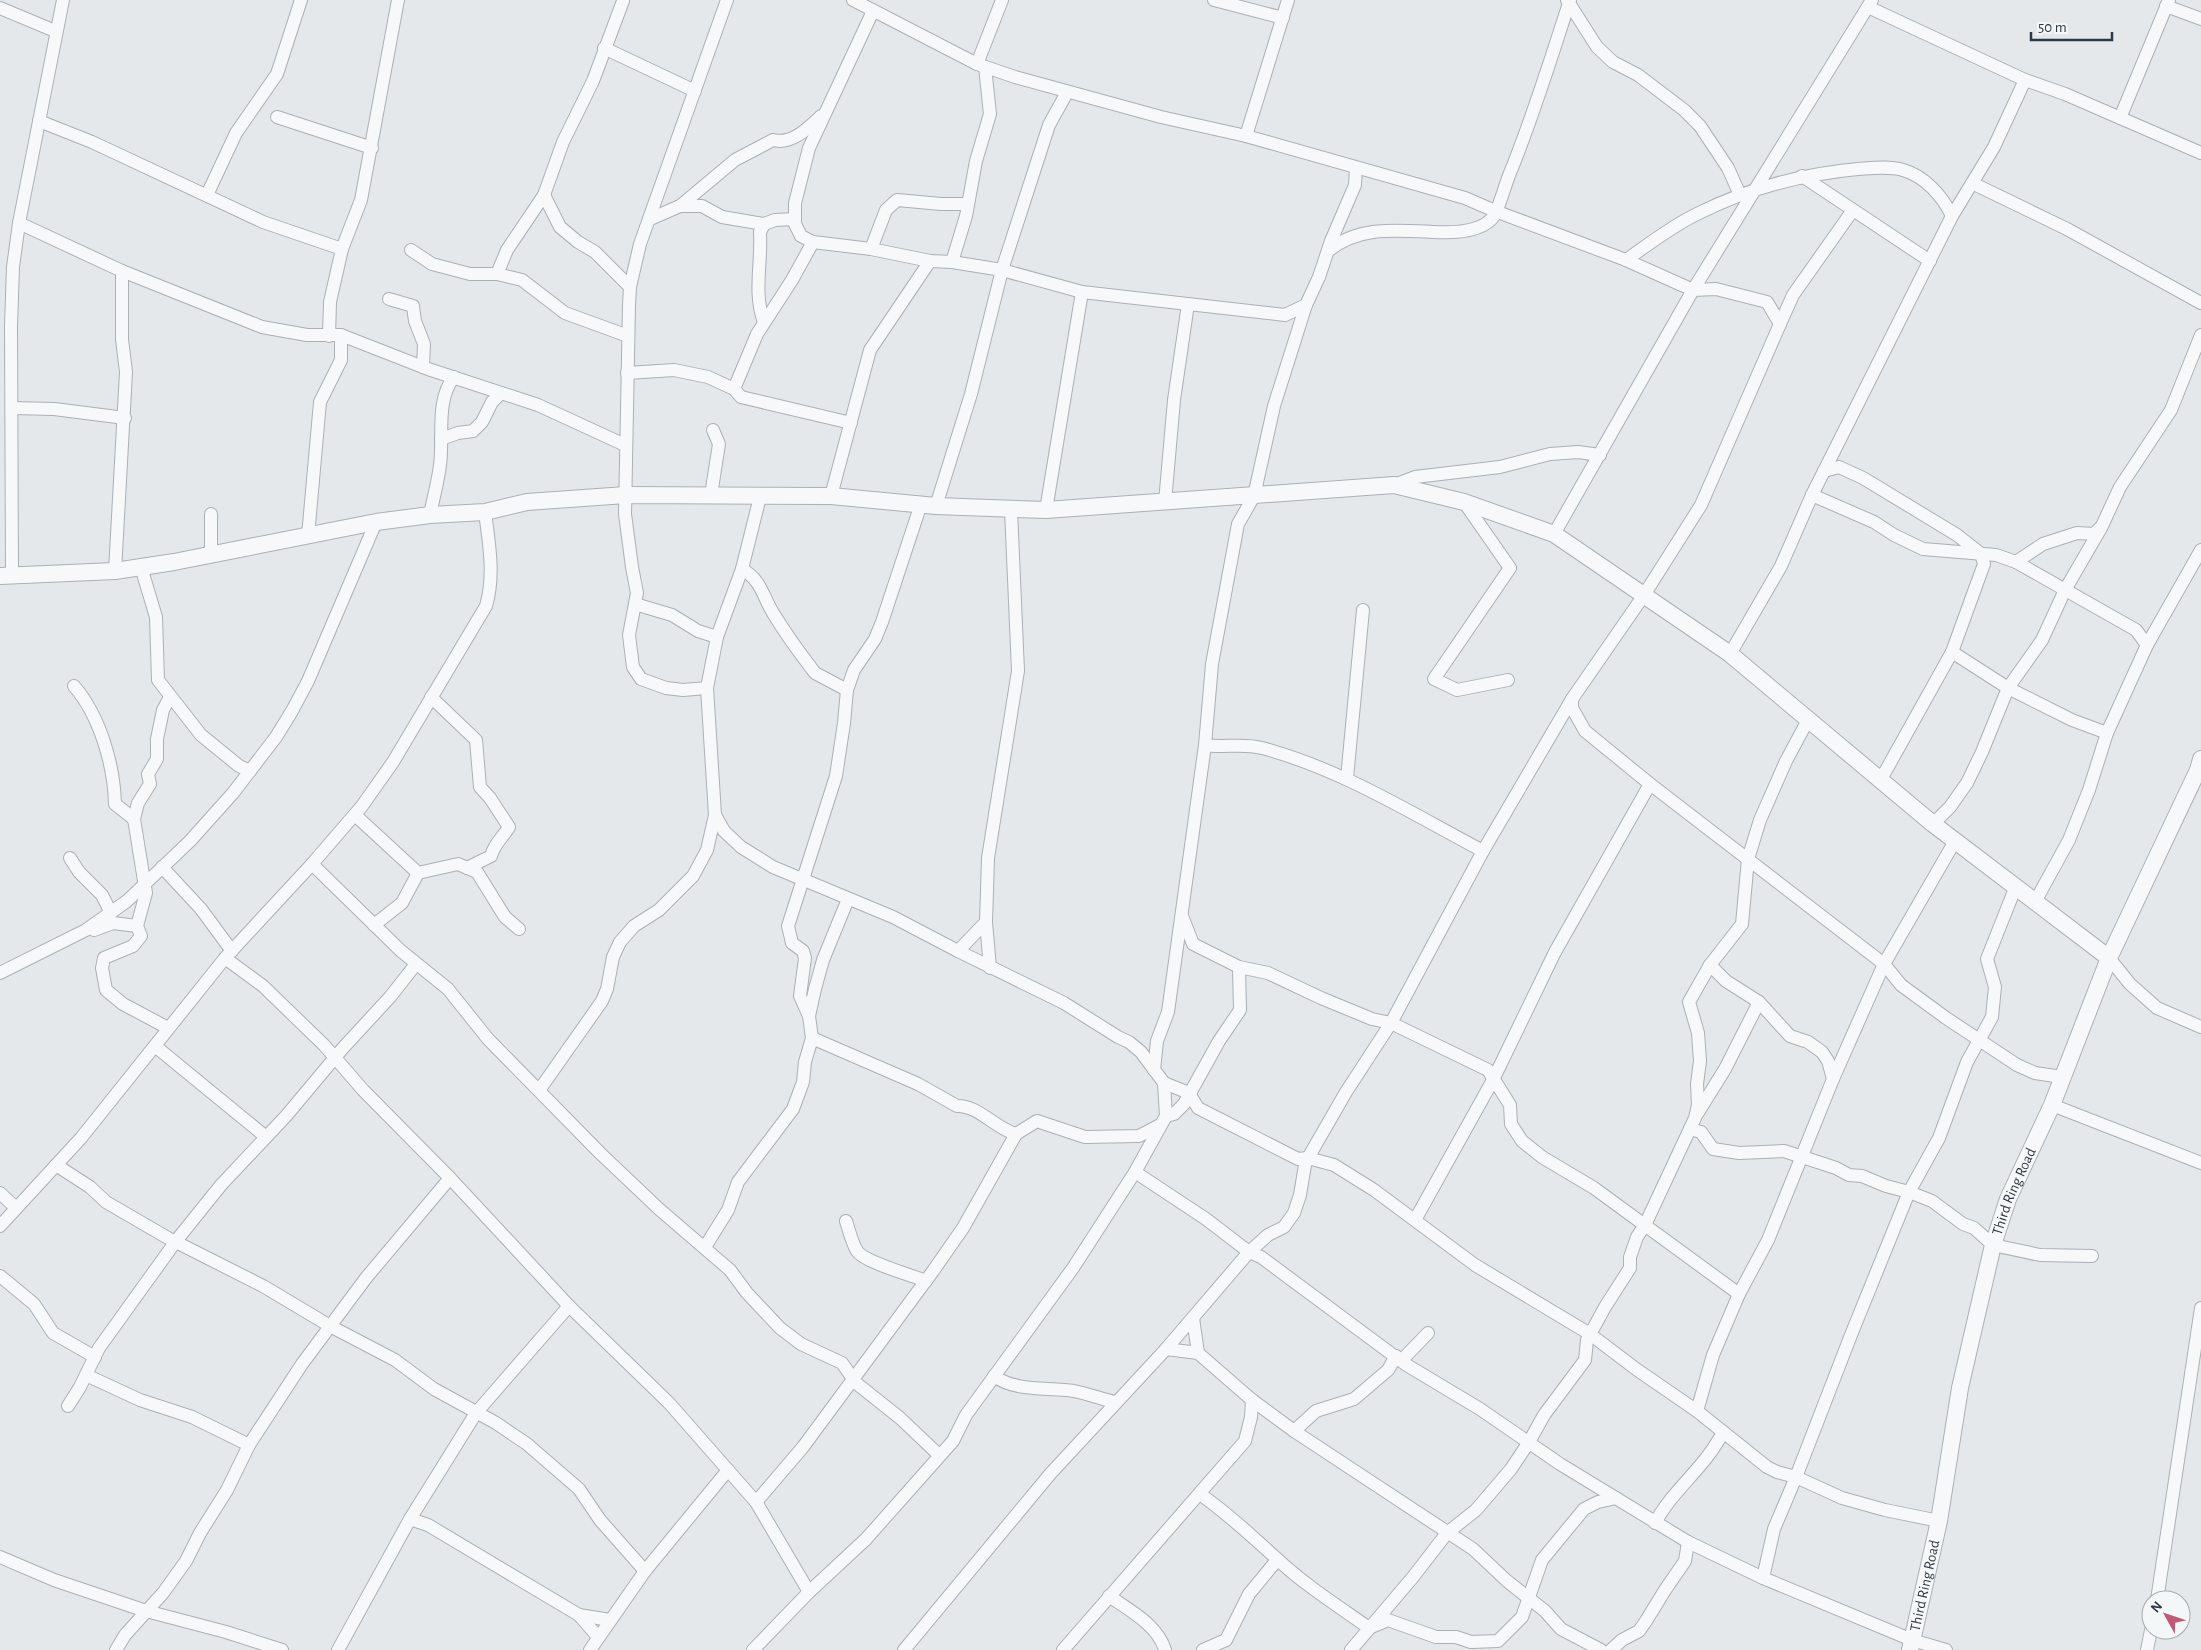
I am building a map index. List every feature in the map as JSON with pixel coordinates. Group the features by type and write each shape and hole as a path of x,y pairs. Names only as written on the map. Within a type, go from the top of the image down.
{"street":[{"path":"63,0 55,31 19,223 13,267 11,326 12,408 6,576 115,571 211,555 376,522 430,515 485,512 527,502 626,496 711,494 760,497 831,496 929,505 1046,510 1394,485 1415,477 1500,467 1550,454 1578,452 1600,455"},
{"path":"206,194 236,133 277,74 301,0"},
{"path":"308,536 320,402 340,360 330,302 342,249 361,200 398,0"},
{"path":"707,688 683,690 666,688 640,679 633,667 629,635 638,593 632,567 625,514 628,336 630,287 640,244 727,0"},
{"path":"853,0 981,66 1064,91 1163,118 1246,136 1465,198 1626,260 1693,290 1716,290 1767,302 1780,324"},
{"path":"952,262 968,204 976,161 990,114 981,66 1002,0"},
{"path":"1214,0 1283,18"},
{"path":"1246,136 1288,0"},
{"path":"1569,0 1597,47 1613,62 1638,75 1684,110 1700,126 1728,168 1740,195"},
{"path":"1328,251 1338,243 1356,235 1385,230 1451,233 1467,231 1484,223 1494,215 1517,158 1569,0"},
{"path":"497,274 507,250 544,195 563,142 593,81 623,1"},
{"path":"2120,118 2168,3 2201,19"},
{"path":"1554,534 1693,290 1870,4 2025,80 2066,94 2201,153"},
{"path":"0,8 55,31"},
{"path":"872,11 808,148 795,203 795,219 801,236 813,242 871,249 930,261 952,262 1002,270 1082,292 1285,315 1306,305"},
{"path":"604,48 695,91"},
{"path":"1730,654 1781,566 1812,495 1952,216 1994,147 2025,80"},
{"path":"705,1247 728,1210 738,1182 794,1109 803,1082 805,1062 812,1038 809,1016 800,996 805,958 804,951 792,943 788,926 804,881 836,776 847,690 854,670 875,638 882,622 971,394 1002,270 1049,125 1064,96 1064,91"},
{"path":"650,219 680,206 734,160 773,140 782,142 802,134 825,113"},
{"path":"277,117 372,148"},
{"path":"39,121 92,142 263,222 342,249"},
{"path":"1626,260 1695,215 1740,195 1802,176 1882,167 1903,170 1916,177 1938,194 1952,216"},
{"path":"1154,1070 1158,1041 1168,1012 1204,745 1212,664 1238,524 1254,496 1274,406 1306,305 1320,277 1328,251 1355,184 1356,168"},
{"path":"1802,176 1930,261"},
{"path":"1972,183 2067,229 2201,303"},
{"path":"544,195 560,227 578,242 595,252 630,287"},
{"path":"871,249 886,210 897,200 941,204 968,204"},
{"path":"680,206 702,206 722,216 764,224 776,220 795,219"},
{"path":"904,1650 1051,1473 1166,1349 1249,1252 1268,1235 1284,1227 1294,1213 1308,1158 1346,1092 1391,1024 1484,851 1572,699 1644,595 1701,505 1793,295 1853,210"},
{"path":"19,223 122,271 262,327 307,335 335,335 538,405 625,445"},
{"path":"764,224 760,232 761,248 757,290 759,310 764,322"},
{"path":"734,389 757,334 813,242"},
{"path":"411,250 432,264 470,274 497,274 522,280 565,313 628,336"},
{"path":"831,496 870,350 930,261"},
{"path":"115,571 125,418 126,372 122,339 122,271"},
{"path":"1046,510 1082,292"},
{"path":"389,299 414,306 415,321 424,344 424,367"},
{"path":"1165,502 1174,400 1188,304"},
{"path":"1933,824 1950,807 1967,783 2008,688 2042,640 2065,590 2084,560 2120,487 2171,410 2201,335"},
{"path":"627,373 674,370 708,377 734,389 741,397 851,423"},
{"path":"430,515 440,464 440,425 448,385 454,377"},
{"path":"441,439 458,433 472,431 482,422 492,402 500,393"},
{"path":"12,408 54,409 125,418"},
{"path":"711,494 719,444 713,430"},
{"path":"1824,471 1839,467 1863,478 1957,534 1981,554 1984,564 1952,652 1880,781"},
{"path":"1394,485 1464,502 1554,534 1730,654 1933,824 2036,900 2110,958 2130,984 2157,1008 2201,1027"},
{"path":"1812,495 1874,522 1923,550 1996,555 2016,562 2136,630 2147,645"},
{"path":"540,1089 602,1001 607,989 613,957 620,942 634,926 659,910 693,876 707,850 715,814 707,688 717,637 742,569 760,497"},
{"path":"1464,502 1510,568 1434,679 1457,690 1508,680"},
{"path":"990,968 986,922 988,858 1018,671 1011,510"},
{"path":"0,1226 85,1133 228,954 312,864 354,815 394,762 486,606 491,590 492,574 485,512"},
{"path":"211,514 211,555"},
{"path":"0,972 86,930 110,913 144,885 196,834 250,771 276,737 308,681 376,522"},
{"path":"2016,562 2043,544 2078,533 2094,534 2102,526"},
{"path":"2036,900 2069,840 2089,790 2106,733 2147,645 2201,550"},
{"path":"141,567 156,617 158,680 201,735 235,763 250,771"},
{"path":"742,569 753,575 759,583 771,611 808,665 815,673 847,690"},
{"path":"635,604 672,615 698,632 717,637"},
{"path":"1347,778 1363,610"},
{"path":"2136,630 2159,626"},
{"path":"1952,652 2008,688 2072,720 2106,733"},
{"path":"74,686 83,696 110,756 115,785 115,804 134,819"},
{"path":"168,1028 123,1004 106,990 102,968 104,958 133,946 141,936 138,926 146,893 134,819 138,803 150,784 148,774 157,759 157,739 163,710 170,697"},
{"path":"431,697 476,740 480,787 490,798 509,827 504,835 494,844 491,856 467,868"},
{"path":"1572,699 1572,708 1585,731 1650,784 1884,964 1901,985 1946,1018 2017,1064 2035,1073 2062,1076"},
{"path":"1692,1123 1700,1061 1698,1033 1689,1002 1710,965 1742,924 1748,859 1760,820 1786,761 1808,720"},
{"path":"1204,745 1220,748 1233,746 1259,747 1316,765 1347,778 1484,851"},
{"name":"Third Ring Road","path":"1911,1645 1938,1521 1960,1388 1993,1245 2008,1199 2052,1105 2110,958 2200,767"},
{"path":"1415,1220 1493,1080 1555,952 1650,784"},
{"path":"715,814 724,831 741,847 773,867 893,917 990,968 1064,1003 1129,1042 1141,1052 1164,1083 1189,1093 1198,1108 1210,1115 1298,1159 1308,1158 1334,1165 1374,1190 1475,1265 1590,1334 1636,1369 1697,1411 1767,1467 1796,1477 1842,1498 1885,1510 1938,1521"},
{"path":"354,815 418,873"},
{"path":"1697,1411 1713,1355 1739,1294 1768,1240 1833,1078 1884,964 1955,841"},
{"path":"70,858 80,872 102,895 110,913"},
{"path":"312,864 416,964 448,989 461,1003 477,1026 600,1153 646,1197 730,1270 746,1292 780,1328 801,1344 842,1364 853,1380 900,1418 939,1455"},
{"path":"374,925 402,903 418,873 458,864 477,872 505,917 518,929"},
{"path":"162,867 201,909 228,954 264,986 336,1058 363,1090 450,1178 569,1306 669,1403 756,1502 810,1592"},
{"path":"1763,1578 1774,1529 1909,1192 1939,1138 1967,1062 1992,1017 1995,987 1987,959 2016,886"},
{"path":"809,1016 823,960 848,899"},
{"path":"1182,916 1193,944 1239,967 1268,973 1329,1002 1372,1019 1391,1024 1488,1070 1510,1105 1511,1124 1522,1141 1542,1158 1594,1188 1739,1294"},
{"path":"958,951 986,922"},
{"path":"86,930 96,930 113,923 138,926"},
{"path":"1176,955 1193,944"},
{"path":"68,1406 86,1375 98,1348 176,1242 221,1185 390,997 416,964"},
{"path":"1710,965 1726,981 1759,1002 1790,1036 1808,1042 1822,1052 1828,1061 1833,1078"},
{"path":"756,1502 803,1447 926,1281 963,1228 1016,1134 1037,1121 1085,1137 1139,1136 1174,1114 1184,1104 1219,1041 1240,1010 1239,967"},
{"path":"1351,1650 1413,1577 1447,1533 1476,1510 1511,1469 1544,1415 1585,1360 1587,1340 1605,1306 1630,1268 1630,1257 1637,1236 1645,1225 1692,1123 1725,1069 1759,1002"},
{"path":"812,1038 918,1084 957,1106 970,1109 1007,1131 1016,1134"},
{"path":"155,1046 266,1137"},
{"path":"753,1650 866,1539 953,1441 966,1415 1074,1268 1135,1172 1163,1121 1164,1083"},
{"path":"2052,1105 2201,1163"},
{"path":"1692,1123 1713,1149 1739,1153 1784,1152 1836,1168 1849,1175 1862,1176 1932,1201 1964,1224 1974,1228 1993,1245 2040,1255 2092,1256"},
{"path":"56,1165 90,1187 106,1202 176,1242 263,1286 330,1326 395,1360 434,1389 496,1423 527,1444 579,1489 600,1520 645,1571"},
{"path":"1135,1172 1206,1219 1249,1252 1261,1258 1398,1359 1480,1409 1655,1523 1688,1542 1763,1578 1911,1645 1946,1650"},
{"path":"116,1650 125,1635 163,1593 186,1560 200,1533 227,1490 249,1445 302,1364 366,1278 450,1178"},
{"path":"0,1193 16,1208"},
{"path":"846,1221 857,1252 872,1262 926,1281"},
{"path":"0,1276 34,1304 53,1333 94,1357"},
{"path":"338,1650 410,1519 476,1413 569,1306"},
{"path":"2159,1590 2201,1308"},
{"path":"1193,1318 1198,1354"},
{"path":"1294,1431 1316,1412 1354,1399 1428,1333"},
{"path":"1166,1349 1198,1354 1252,1400 1294,1431 1473,1549 1507,1581 1545,1611 1561,1630 1601,1650"},
{"path":"86,1375 140,1400 192,1417 249,1445"},
{"path":"994,1376 1016,1387 1043,1387 1076,1391 1115,1402"},
{"path":"1063,1650 1245,1442 1251,1417 1252,1400"},
{"path":"1655,1523 1665,1506 1710,1456 1723,1432"},
{"path":"590,1650 645,1571 728,1470"},
{"path":"1200,1494 1256,1538 1277,1560 1370,1628"},
{"path":"1370,1628 1388,1620 1436,1637 1456,1637 1471,1642 1498,1641 1522,1617 1542,1560 1584,1509 1598,1502 1616,1498"},
{"path":"410,1519 428,1525 579,1615 598,1637"},
{"path":"1611,1650 1622,1640 1639,1631 1685,1561 1688,1542"},
{"path":"0,1557 54,1580 146,1611 226,1632 282,1650"},
{"path":"1203,1650 1226,1640 1250,1594 1277,1560"},
{"path":"1109,1596 1145,1623 1162,1639 1165,1650"},
{"path":"579,1615 610,1620"}]}
